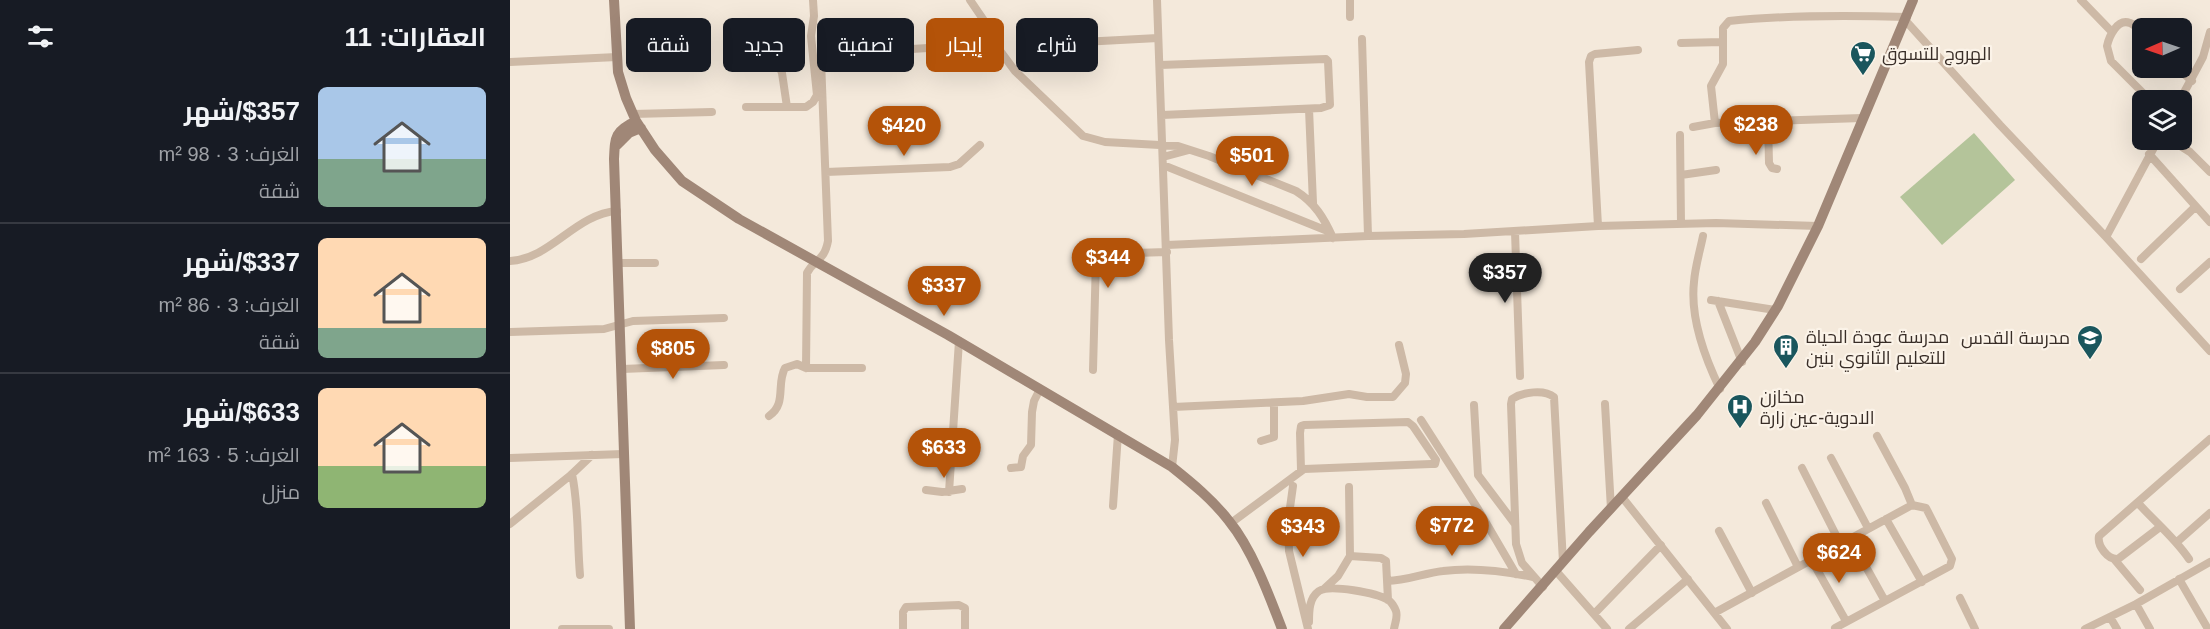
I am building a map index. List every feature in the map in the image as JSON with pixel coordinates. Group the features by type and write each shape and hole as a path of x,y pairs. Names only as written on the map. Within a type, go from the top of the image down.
{"main road":[{"path":"614,0 618,72 626,98 637,121 662,159 682,181 716,205 958,341 1172,467 1200,490 1231,523 1263,581 1282,629"},
{"path":"1504,629 1720,390 1742,362 1775,310 1818,226 1914,0"},
{"path":"626,98 625,115 615,148 630,629"},
{"path":"619,130 637,121"},
{"path":"615,148 637,121"}],"street":[{"path":"747,107 806,107 813,102 817,95 811,36 814,16 813,0"},
{"path":"970,0 982,18"},
{"path":"1157,0 1175,451 1172,467"},
{"path":"1350,0 1350,17"},
{"path":"2081,0 2112,32"},
{"path":"1715,123 1711,86 1723,64 1723,28 1729,21 1777,16 1834,15 1906,19 2000,125 2210,351"},
{"path":"2132,24 2126,22 2112,32 2107,46 2109,56 2141,90"},
{"path":"2187,90 2203,57 2210,32"},
{"path":"1098,41 1158,38"},
{"path":"1362,39 1368,236"},
{"path":"1681,43 1722,42"},
{"path":"806,368 807,273 809,268 826,253 828,241 821,62 830,51 926,48"},
{"path":"1598,226 1589,62 1591,56 1595,54 1638,50"},
{"path":"1004,56 1015,71 1083,136 1105,142 1163,144 1209,156 1296,191 1323,216 1332,235"},
{"path":"510,62 617,57"},
{"path":"1160,65 1326,59 1328,61 1330,105 1309,109 1162,115"},
{"path":"782,72 788,107"},
{"path":"2189,78 2192,81"},
{"path":"1309,109 1312,204"},
{"path":"637,121 712,112"},
{"path":"1693,127 1715,123 1862,118"},
{"path":"1768,122 1769,164 1772,168 1777,169"},
{"path":"1680,135 1681,224"},
{"path":"826,172 951,167 959,164 980,145"},
{"path":"1163,161 1190,150"},
{"path":"2106,237 2152,150"},
{"path":"2187,150 2210,172"},
{"path":"2149,154 2210,222"},
{"path":"1163,161 1332,235"},
{"path":"1681,175 1716,170"},
{"path":"2141,259 2195,207"},
{"path":"510,261 530,257 588,220 600,214 617,211"},
{"path":"1093,370 1096,258 1102,254 1332,235 1515,232 1598,226 1716,222 1818,226"},
{"path":"1515,232 1520,376"},
{"path":"1702,236 1694,279 1694,303 1700,335 1720,390"},
{"path":"2180,289 2210,262"},
{"path":"619,263 656,263"},
{"path":"1742,362 1714,300 1775,310"},
{"path":"510,332 604,329 639,321 724,318"},
{"path":"949,492 958,341"},
{"path":"1173,406 1274,403 1349,394 1393,397 1405,383 1406,374 1399,345"},
{"path":"769,416 780,404 781,379 785,368 797,364 806,368 862,368"},
{"path":"622,369 724,365"},
{"path":"1011,468 1021,466 1023,456 1030,447 1033,406 1040,389"},
{"path":"1543,587 1518,555 1515,524 1512,399 1522,394 1547,393 1554,398 1559,567 1607,629"},
{"path":"1262,441 1274,436 1274,403"},
{"path":"1605,404 1611,509"},
{"path":"1474,405 1478,475 1515,524"},
{"path":"1421,420 1516,574"},
{"path":"1231,523 1301,470 1431,464 1436,460 1408,422 1304,425 1301,426 1299,433 1301,470"},
{"path":"1113,506 1118,434"},
{"path":"1877,436 1912,504"},
{"path":"2140,590 2098,540 2210,439"},
{"path":"510,458 623,454"},
{"path":"510,524 592,455"},
{"path":"1832,458 1869,528"},
{"path":"1802,468 1840,543"},
{"path":"572,474 577,496 580,575"},
{"path":"1293,486 1288,522 1289,551 1308,629"},
{"path":"1308,629 1309,610 1313,598 1338,576 1350,556 1348,487"},
{"path":"926,490 949,492 962,489"},
{"path":"1622,497 1716,612 1727,629"},
{"path":"1766,503 1798,567"},
{"path":"2138,503 2177,542 2189,559"},
{"path":"1716,612 1912,504 1926,508 1952,559 1950,566 1835,628"},
{"path":"2177,542 2210,513"},
{"path":"1886,519 1922,582"},
{"path":"2114,559 2118,559 2160,527"},
{"path":"1719,531 1752,593"},
{"path":"1850,538 1885,601"},
{"path":"1594,614 1661,545"},
{"path":"1350,556 1384,559 1388,581 1388,600"},
{"path":"1811,559 1846,621"},
{"path":"2085,629 2136,604 2210,562"},
{"path":"1388,581 1457,570 1533,577"},
{"path":"1629,629 1688,579"},
{"path":"2179,579 2208,629"},
{"path":"1322,590 1351,589 1388,600 1396,610 1397,618 1394,629"},
{"path":"1960,598 1975,629"},
{"path":"2136,604 2150,629"},
{"path":"903,629 903,612 906,607 960,605 964,608 965,629"},
{"path":"2110,617 2116,629"},
{"path":"561,629 609,629"}],"green space":[{"path":"1974,133 2015,180 1942,245 1900,197"}],"place":[{"name":"الهروج للتسوق","path":"1863,77"},
{"name":"مدرسة القدس","path":"2090,361"},
{"name":"مدرسة عودة الحياة للتعليم الثانوي بنين","path":"1786,370"},
{"name":"مخازن الادوية-عين زارة","path":"1740,430"}]}
